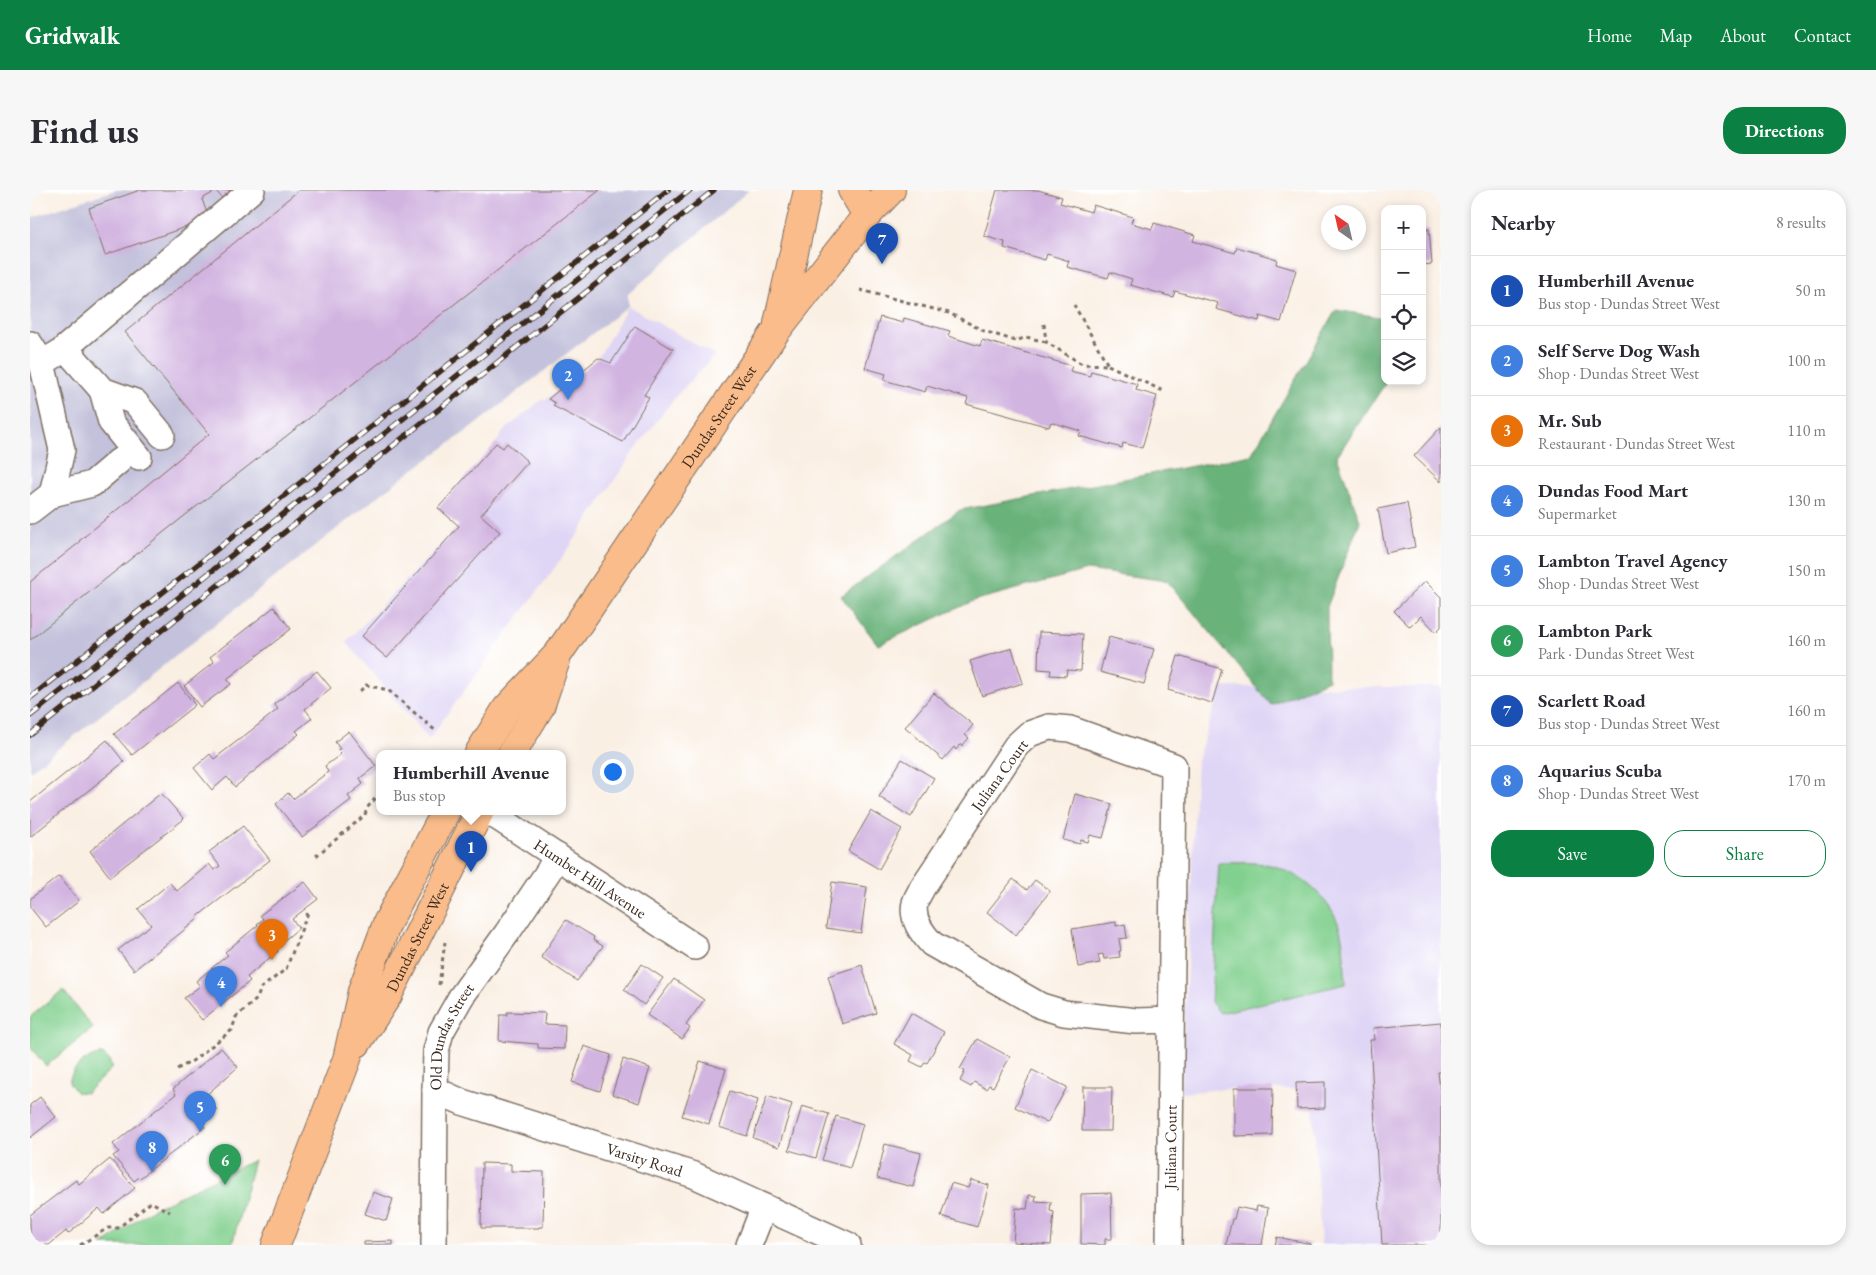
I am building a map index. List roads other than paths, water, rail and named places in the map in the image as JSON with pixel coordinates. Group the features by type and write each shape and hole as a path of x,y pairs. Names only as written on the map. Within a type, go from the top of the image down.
{"main road":[{"path":"776,331 808,190"},
{"path":"852,190 867,215"},
{"name":"Dundas Street West","path":"481,750 507,708 558,654 776,331 867,215 891,190"},
{"name":"Dundas Street West","path":"514,750 540,707 558,654"},
{"name":"Dundas Street West","path":"276,1245 347,1059 362,991 387,923 444,815"},
{"name":"Dundas Street West","path":"347,1059 388,995 478,815"}],"street":[{"path":"52,494 62,450 36,354 65,348 252,190"},
{"path":"30,512 52,494 92,484 129,459 111,422 102,390 65,348"},
{"path":"102,390 135,402 162,434"},
{"name":"Juliana Court","path":"1169,1245 1174,766 1070,729 1048,727 1028,734 1016,746 922,888 914,904 915,919 922,933 932,944 1041,1006 1064,1013 1136,1021 1171,1020"},
{"name":"Humber Hill Avenue","path":"494,815 695,947"},
{"name":"Old Dundas Street","path":"434,1245 436,1052 441,1032 461,997 512,925 557,856"},
{"name":"Varsity Road","path":"435,1090 462,1102 694,1175 848,1245"},
{"path":"749,1245 764,1207"}],"railway":[{"path":"30,698 668,190"},
{"path":"30,716 690,190"},
{"path":"30,735 714,190"}],"place":[{"name":"Scarlett Road","path":"882,264"},
{"name":"Self Serve Dog Wash","path":"568,400"},
{"name":"Humberhill Avenue","path":"471,872"},
{"name":"Mr. Sub","path":"272,960"},
{"name":"Dundas Food Mart","path":"221,1007"},
{"name":"Lambton Travel Agency","path":"200,1132"},
{"name":"Aquarius Scuba","path":"152,1172"},
{"name":"Lambton Park","path":"225,1185"}]}
